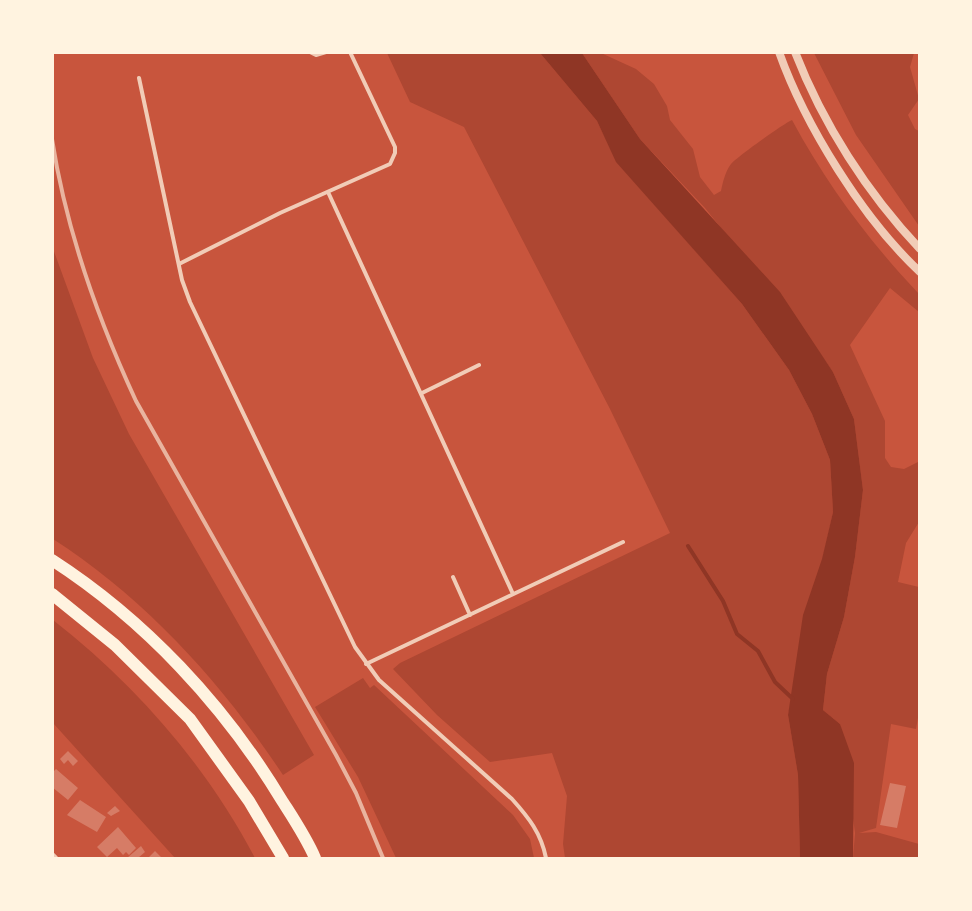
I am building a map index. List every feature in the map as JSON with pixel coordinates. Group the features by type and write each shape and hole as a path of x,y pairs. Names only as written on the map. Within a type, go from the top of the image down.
{"highway":[{"path":"52,560 115,605 213,702 264,771 315,858"},
{"path":"52,594 115,645 190,719 249,801 283,858"}],"street":[{"path":"779,52 818,135 853,191 920,272"},
{"path":"795,52 845,150 869,188 920,249"}],"lane":[{"path":"310,52 316,55 326,52"},
{"path":"179,264 328,192 386,167 395,153 350,52"},
{"path":"139,78 179,264 190,302 345,628 366,664 379,680 518,805 539,833 546,858"},
{"path":"328,192 513,594"},
{"path":"422,393 479,365"},
{"path":"366,664 623,542"},
{"path":"453,577 470,615"}],"shaded area":[{"path":"387,53 540,53 597,121 617,162 742,304 789,370 812,414 830,460 833,512 788,715 798,775 800,858 565,858 563,844 567,796 552,753 490,762 437,715 393,669 400,663 670,533 610,409 464,127 410,102"},
{"path":"540,53 582,53 640,139 780,292 833,372 854,419 863,490 855,557 844,617 827,674 823,710 840,724 854,763 853,858 800,858 798,775 788,715 803,615 822,559 833,512 830,460 812,414 789,370 742,304 616,162 597,121"},
{"path":"582,53 601,53 636,69 654,84 667,106 670,120 693,149 700,177 714,195 721,191 731,164 792,120 834,190 850,212 919,294 919,312 890,288 850,345 885,421 885,458 891,467 904,469 920,461 919,522 906,543 898,582 919,587 919,712 916,729 891,724 876,828 859,833 876,832 919,844 919,858 853,858 855,833 840,724 823,710 827,674 844,617 855,557 863,490 854,419 833,372 808,336 705,208 640,139"},
{"path":"814,53 914,53 910,67 919,99 908,115 915,129 919,131 919,226 856,135"},
{"path":"52,246 93,358 129,434 314,755 283,775 234,708 180,645 120,588 53,539"},
{"path":"53,620 113,672 167,728 214,791 255,858 175,858 53,723"},
{"path":"363,678 370,688 374,685 513,815 530,839 534,858 396,858 358,777 315,707"}],"building":[{"path":"68,751 78,761 73,766 68,760 64,764 60,759"},
{"path":"56,769 78,788 68,800 52,787 52,773"},
{"path":"890,783 906,786 897,828 880,825"},
{"path":"80,800 106,817 97,832 67,815"},
{"path":"115,806 120,811 111,816 107,813"},
{"path":"118,827 136,848 129,855 126,852 123,855 117,848 107,857 97,847"},
{"path":"141,846 145,852 138,858 127,858"},
{"path":"155,851 161,857 148,858"}],"waterway":[{"path":"688,546 723,601 737,634 758,651 775,682 793,699"}],"railway":[{"path":"52,139 74,240 108,337 136,401 336,755 356,793 383,858"}]}
